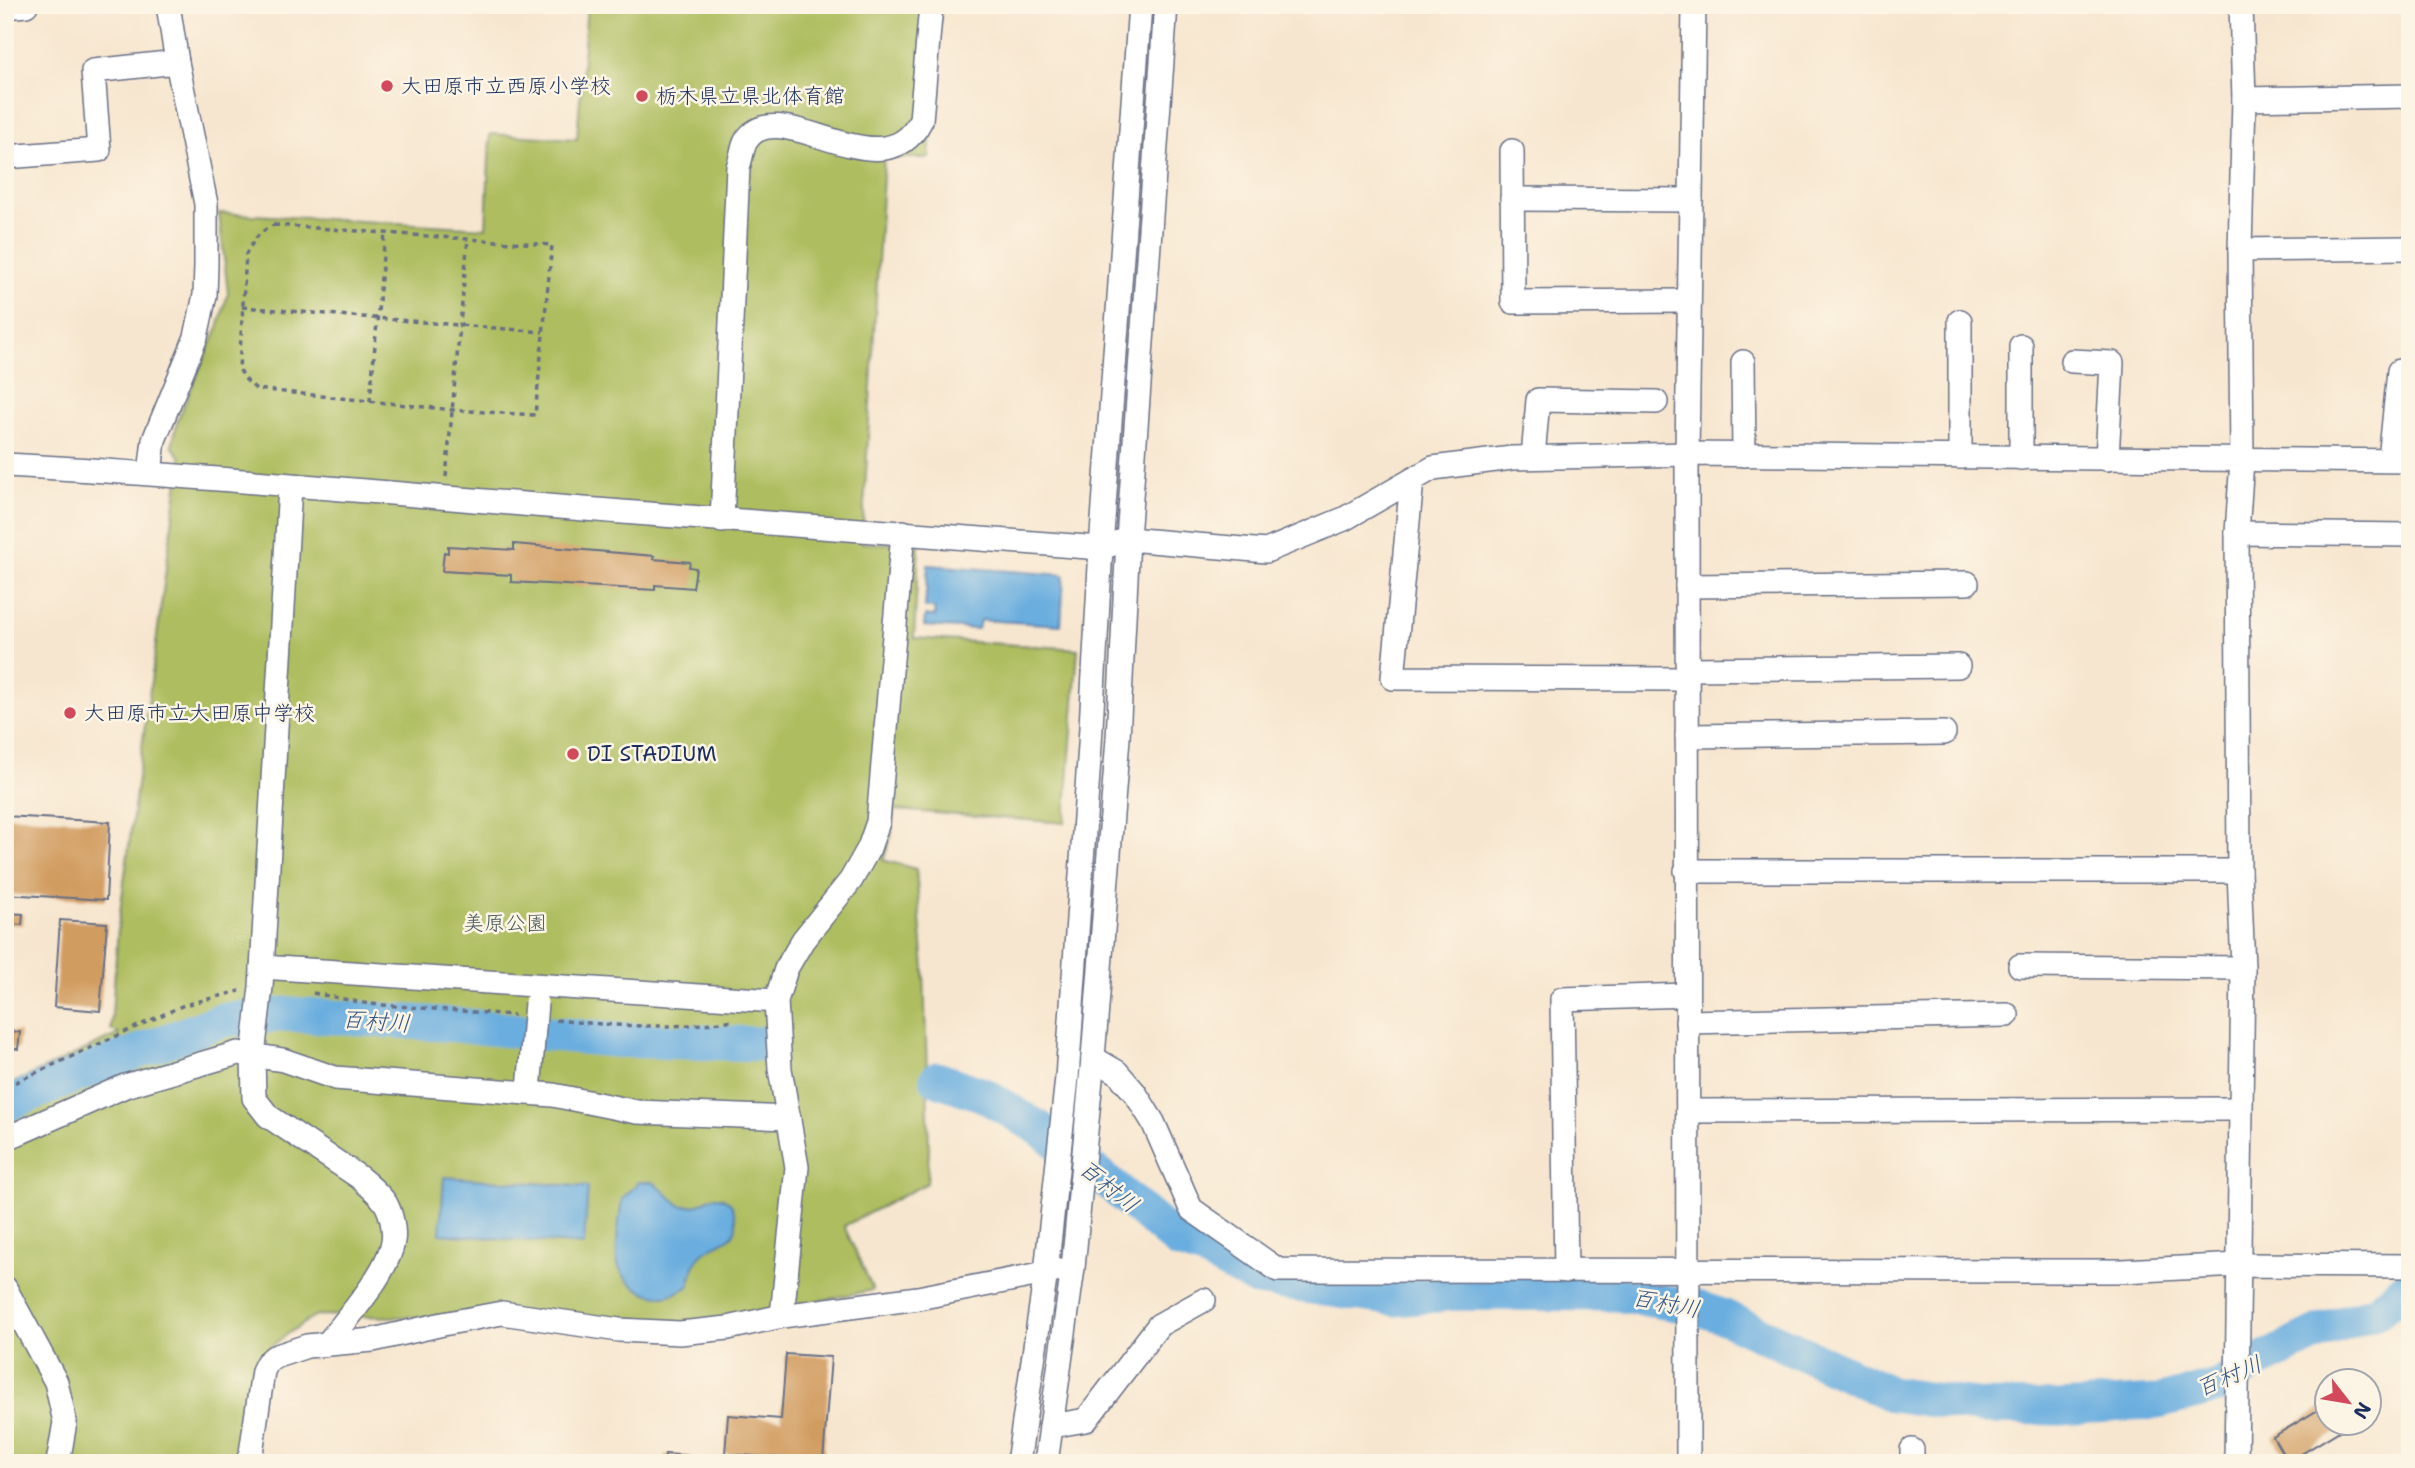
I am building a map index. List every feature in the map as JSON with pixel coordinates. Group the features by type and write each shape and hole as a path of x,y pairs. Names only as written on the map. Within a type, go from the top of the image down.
{"street":[{"path":"5,6 26,5"},
{"path":"150,473 154,440 196,337 205,295 206,204 168,5"},
{"path":"723,521 738,167 746,140 760,130 777,126 854,146 878,149 904,143 915,133 921,120 931,5"},
{"path":"1018,1463 1046,1272 1062,1119 1140,5"},
{"path":"1046,1463 1073,1268 1093,1058 1118,738 1128,539 1166,5"},
{"path":"1688,1463 1687,454 1695,5"},
{"path":"2236,1455 2243,968 2239,871 2237,533 2242,460 2241,250 2244,99 2241,5"},
{"path":"5,157 99,150 93,71 177,62"},
{"path":"2244,99 2410,96"},
{"path":"1512,151 1513,302 1689,301"},
{"path":"1512,200 1691,200"},
{"path":"2241,250 2410,248"},
{"path":"1960,321 1960,457"},
{"path":"2021,346 2021,458"},
{"path":"2072,361 2112,363 2106,458"},
{"path":"1743,362 1744,455"},
{"path":"5,465 150,473 723,521 1101,548 1128,539 1266,551 1343,519 1433,468 1512,458 1687,454 2400,461 2399,371"},
{"path":"1533,457 1538,400 1656,402"},
{"path":"1412,480 1393,678 1687,674 1958,666"},
{"path":"290,486 262,977 253,1055 254,1098 268,1116 359,1177 386,1204 392,1221 393,1241 385,1262 372,1283 327,1345"},
{"path":"782,1316 797,1167 780,1069 776,1001 786,969 803,940 851,880 869,848 878,822 903,532"},
{"path":"2237,533 2410,535"},
{"path":"1687,586 1967,583"},
{"path":"1687,736 1944,733"},
{"path":"1686,872 2239,871"},
{"path":"2020,966 2243,968"},
{"path":"262,977 537,994 776,1001"},
{"path":"529,1092 537,994"},
{"path":"1566,1270 1562,999 1687,995"},
{"path":"1687,1023 2007,1015"},
{"path":"5,1139 125,1086 238,1053 283,1060 335,1078 529,1092 637,1112 789,1118"},
{"path":"1093,1058 1117,1072 1141,1103 1153,1122 1191,1209 1278,1270 1566,1270 1688,1280 2239,1265 2402,1266"},
{"path":"1688,1111 2240,1109"},
{"path":"247,1463 251,1453 263,1371 267,1363 286,1352 307,1346 373,1340 502,1313 619,1330 680,1333 918,1298 1073,1268"},
{"path":"5,1288 57,1382 65,1422 58,1463"},
{"path":"1051,1426 1086,1420 1159,1325 1205,1300"}],"path":[{"path":"274,225 385,233 552,245 535,415 453,410 256,389 246,380 239,369 242,307 246,254 254,239 263,230 274,225"},
{"path":"370,401 385,233"},
{"path":"444,498 468,238"},
{"path":"242,307 543,331"},
{"path":"5,1083 16,1082 184,1005 233,992 262,977"}],"green space":[{"name":"美原公園","path":"587,5 941,5 929,158 884,158 862,543 919,544 914,638 1078,649 1065,823 894,810 891,837 883,860 916,869 924,968 929,1150 927,1183 844,1226 873,1290 738,1317 680,1324 316,1315 272,1345 258,1362 248,1390 241,1435 231,1463 5,1463 5,1087 119,1034 111,1029 118,927 181,457 172,446 178,419 219,325 228,293 219,213 486,228 490,134 577,139"}],"water":[{"path":"928,565 1064,575 1061,625 980,620 978,629 924,626 925,616 935,616 934,608 925,608"},
{"path":"444,1177 588,1187 584,1245 440,1234"},
{"path":"639,1182 653,1182 681,1206 695,1206 717,1197 727,1200 733,1209 736,1220 734,1233 700,1255 689,1286 671,1295 648,1294 627,1280 619,1267 617,1244 622,1199"}],"building":[{"path":"514,544 654,556 653,559 690,562 689,567 696,568 693,588 655,585 655,590 511,582 511,575 442,571 444,552 448,553 448,546 514,550"},
{"path":"5,816 110,822 106,900 5,894"},
{"path":"5,913 23,914 22,925 5,924"},
{"path":"60,920 107,923 100,1011 54,1007"},
{"path":"5,1031 20,1032 18,1049 5,1048"},
{"path":"786,1354 831,1357 823,1461 725,1454 728,1415 781,1419"},
{"path":"2314,1412 2314,1436 2331,1436 2288,1462 2273,1437"},
{"path":"665,1454 690,1456 690,1463 664,1463"}],"waterway":[{"name":"百村川","path":"5,1105 222,1020 288,1014 457,1025 614,1040 763,1044"},
{"name":"百村川","path":"937,1079 984,1095 1039,1128 1178,1242 1201,1249 1256,1279 1395,1299 1457,1293 1616,1294 1694,1307 1722,1316 1891,1394 1983,1407 2059,1408 2157,1402 2220,1386 2254,1364 2322,1331 2378,1311 2410,1284"}],"place":[{"name":"大田原市立西原小学校","path":"387,86"},
{"name":"栃木県立県北体育館","path":"642,96"},
{"name":"大田原市立大田原中学校","path":"70,713"},
{"name":"DI STADIUM","path":"573,754"}]}
